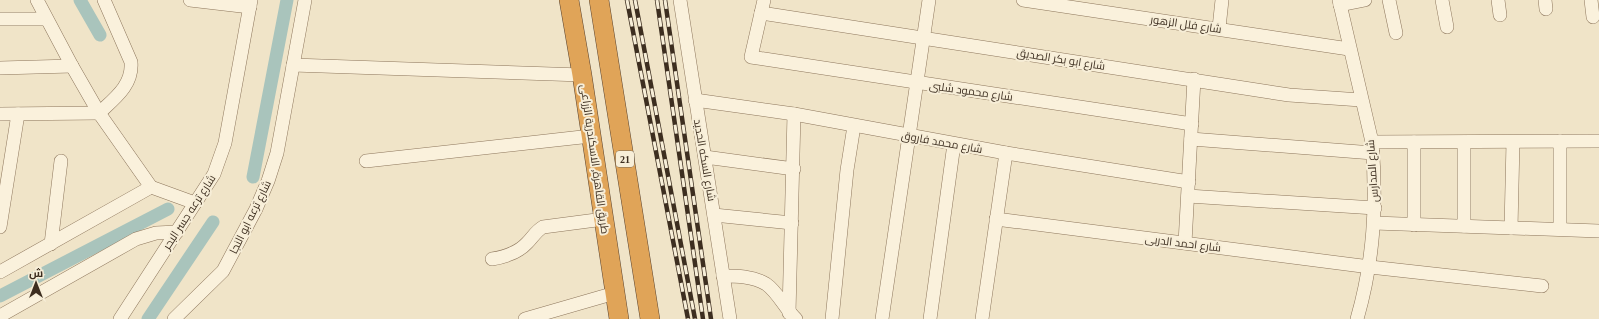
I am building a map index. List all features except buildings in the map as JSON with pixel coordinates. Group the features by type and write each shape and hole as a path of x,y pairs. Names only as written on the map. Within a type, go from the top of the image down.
{"highway":[{"name":"طريق القاهرة, الاسكندرية الزراعى","path":"569,0 582,74 619,319"},
{"name":"21","path":"599,0 650,319"}],"street":[{"path":"37,0 46,19 99,113 152,188 195,203"},
{"path":"0,114 99,113 120,92 128,83 132,71 128,51 104,0"},
{"path":"190,0 251,3"},
{"name":"شارع ترعه ابو النجا","path":"174,319 180,311 223,271 256,209 268,181 277,153 305,0"},
{"name":"شارع السكه الحديد","path":"680,0 730,319"},
{"path":"761,13 764,0"},
{"path":"882,319 929,0"},
{"name":"شارع فلل الزهور","path":"1023,0 1219,28 1349,49"},
{"path":"1219,28 1222,0"},
{"path":"1339,2 1365,0"},
{"path":"1389,0 1396,33"},
{"path":"1442,0 1447,27"},
{"path":"1498,0 1500,15"},
{"path":"1591,0 1593,17"},
{"name":"شارع المدارس","path":"1339,2 1373,147 1375,208 1374,224 1370,267 1357,319"},
{"name":"شارع ترعه جسر البحر","path":"120,319 214,174 225,143 251,3"},
{"name":"شارع ابو بكر الصديق","path":"761,13 1194,79 1289,95 1361,100"},
{"name":"شارع محمود شلبى","path":"761,13 751,58 1192,124"},
{"path":"0,19 46,19"},
{"path":"293,64 582,74"},
{"path":"0,68 72,66"},
{"path":"1185,243 1194,79"},
{"name":"شارع محمد فاروق","path":"695,100 794,114 1006,153 1189,182"},
{"path":"0,227 18,114"},
{"path":"793,316 792,223 794,114"},
{"path":"832,319 847,170 854,126"},
{"path":"366,161 591,136"},
{"path":"1191,139 1373,147 1414,142 1599,141"},
{"path":"1560,141 1560,229"},
{"path":"1414,142 1414,225"},
{"path":"1464,142 1464,226"},
{"path":"1511,228 1513,142"},
{"path":"930,319 954,144"},
{"path":"982,319 1006,153"},
{"path":"705,157 794,169"},
{"path":"51,244 61,161"},
{"path":"0,272 152,188"},
{"path":"1188,196 1375,208"},
{"path":"714,215 792,223"},
{"path":"492,260 510,255 524,247 536,232 543,227 604,219"},
{"name":"شارع احمد الدربى","path":"996,219 1370,267 1542,286"},
{"path":"1374,224 1599,231"},
{"path":"0,316 136,239 156,234 177,232"},
{"path":"723,276 739,276 756,279 766,284 793,316"},
{"path":"525,319 615,293"}],"waterway":[{"path":"80,0 100,35"},
{"path":"253,177 287,0"},
{"path":"0,296 168,209"},
{"path":"148,319 213,222"}],"railway":[{"path":"627,0 688,319"},
{"path":"635,0 695,319"},
{"path":"657,0 703,319"},
{"path":"665,0 711,319"}]}
